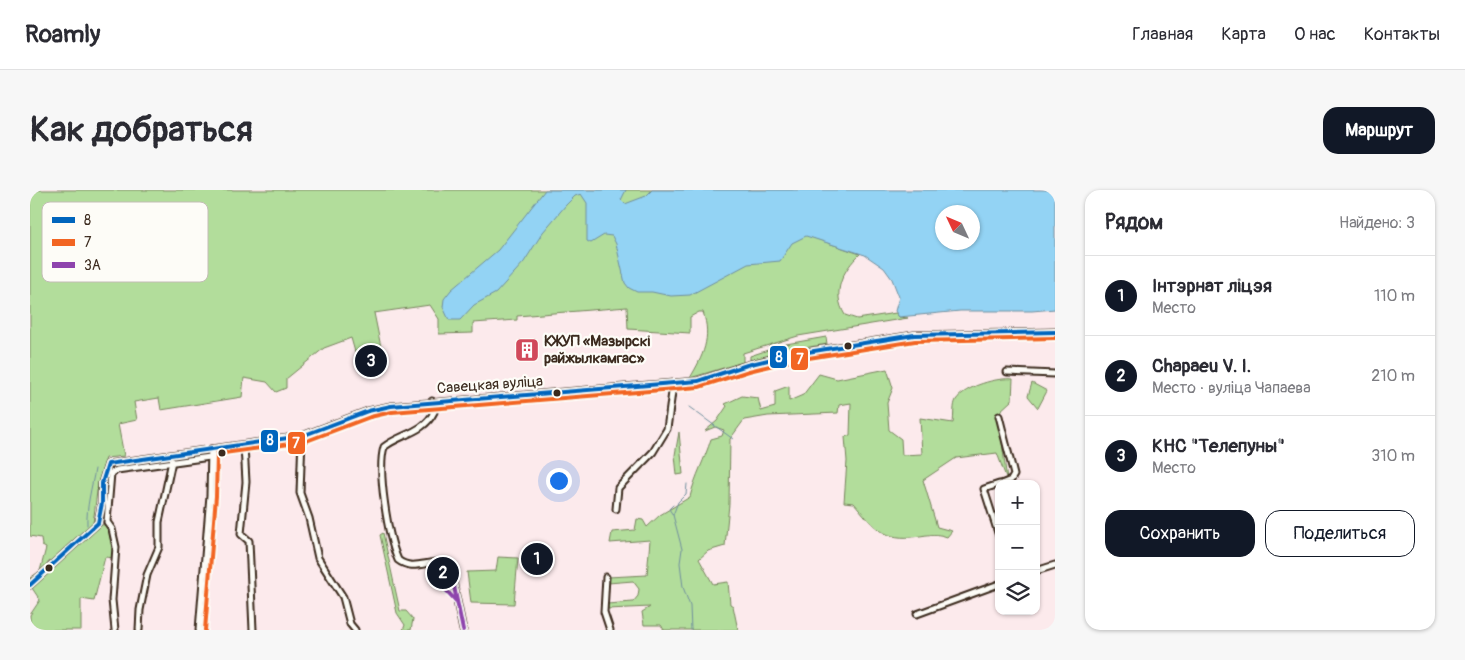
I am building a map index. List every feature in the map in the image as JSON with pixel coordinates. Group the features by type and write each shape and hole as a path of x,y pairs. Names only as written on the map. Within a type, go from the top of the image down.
{"street":[{"name":"Савецкая вуліца","path":"30,585 98,523 102,503 102,483 108,464 302,436 368,411 391,406 432,401 698,382 747,364 789,355 914,335 1055,332"},
{"path":"1007,372 1055,374"},
{"path":"616,509 618,488 653,452 667,429 674,385"},
{"path":"432,401 434,412 430,421 384,447 382,456 390,531 398,560 410,566 446,563 451,572 463,630"},
{"path":"999,416 1014,475 1011,480"},
{"path":"302,436 300,493 309,518 318,558 343,597 350,624 355,630"},
{"path":"244,445 246,482 241,534 250,541 253,630"},
{"path":"199,630 210,495 211,449"},
{"path":"115,630 112,600 116,547 107,522 110,473 116,470 172,461 210,457"},
{"path":"140,630 140,610 147,575 159,548 159,522 172,461"},
{"path":"995,486 984,489 995,523"},
{"path":"1039,570 1055,565"},
{"path":"606,577 604,612 610,630"},
{"path":"917,614 995,585"}],"green space":[{"path":"30,190 793,190 811,237 860,254 844,274 839,290 839,298 845,315 857,319 896,313 899,317 908,318 798,336 743,353 743,362 690,378 705,347 707,330 703,312 690,317 690,333 628,329 627,307 517,316 517,320 473,323 473,333 439,334 439,319 430,305 374,313 381,347 355,352 351,338 324,348 286,379 286,388 276,392 267,382 244,378 242,397 161,410 159,398 134,402 137,420 118,424 124,456 106,458 98,483 93,524 105,525 109,532 114,558 105,557 94,601 81,599 81,630 30,630 30,615 40,600 30,585 30,578 40,571 46,548 42,546 41,538 30,536"},
{"path":"826,337 827,344 750,360 750,356 786,344"},
{"path":"887,369 893,388 887,403 889,430 901,439 902,455 922,454 920,418 953,423 955,402 960,395 982,384 999,379 1013,379 1012,400 998,413 1007,480 997,453 956,458 923,480 937,527 952,531 947,537 934,535 892,536 872,524 854,503 844,502 847,461 845,437 850,435 851,403 839,405 838,413 768,416 744,420 730,439 729,504 725,546 708,551 699,559 713,584 728,582 730,604 733,606 738,630 664,630 661,625 644,625 642,612 650,607 608,609 607,604 633,602 638,596 639,589 633,581 608,583 608,577 647,575 650,540 610,543 612,532 635,530 637,519 643,520 647,527 660,515 690,497 711,439 722,436 724,430 715,427 705,431 717,421 727,406 725,404 742,396 758,398 761,411 775,407 775,391 789,386 789,401 803,395 819,374 837,379"},
{"path":"1032,383 1047,391 1038,408 1028,396"},
{"path":"679,432 683,474 677,475 675,455"},
{"path":"383,533 400,611 406,611 413,619 411,630 403,630 405,625 397,613 380,535"},
{"path":"498,557 518,558 514,604 471,603 467,572 496,571"}],"water":[{"path":"545,190 626,190 621,200 625,204 646,196 652,190 1055,190 1055,309 1032,311 960,311 899,317 895,311 899,297 892,279 884,268 865,255 806,236 792,243 780,261 748,264 690,295 671,296 652,292 637,292 629,288 625,283 616,244 612,236 604,235 591,243 587,241 587,203 581,194 575,196 566,205 543,232 524,262 496,293 474,305 460,320 449,320 443,307 444,299 451,290 498,250"}],"waterway":[{"path":"689,407 733,439"},
{"path":"87,525 88,504 95,469"},
{"path":"687,484 686,494 678,502 673,515 682,549 680,563 683,587 690,606 691,630"},
{"path":"673,505 669,509 673,515"}],"transit line":[{"name":"8","path":"30,585 98,523 102,503 102,483 108,464 302,436 368,411 391,406 698,381 747,365 789,355 914,335 1055,332"},
{"name":"7","path":"205,630 216,496 217,454 304,442 370,417 392,412 699,387 749,371 790,361 915,341 1055,338"},
{"name":"3А","path":"456,601 436,579 434,563 446,563 451,572 463,630"}],"place":[{"name":"КЖУП «Мазырскі райжылкамгас»","path":"527,350"},
{"name":"КНС \"Телепуны\"","path":"371,361"},
{"name":"Інтэрнат ліцэя","path":"537,559"},
{"name":"Chapaeu V. I.","path":"443,573"}]}
